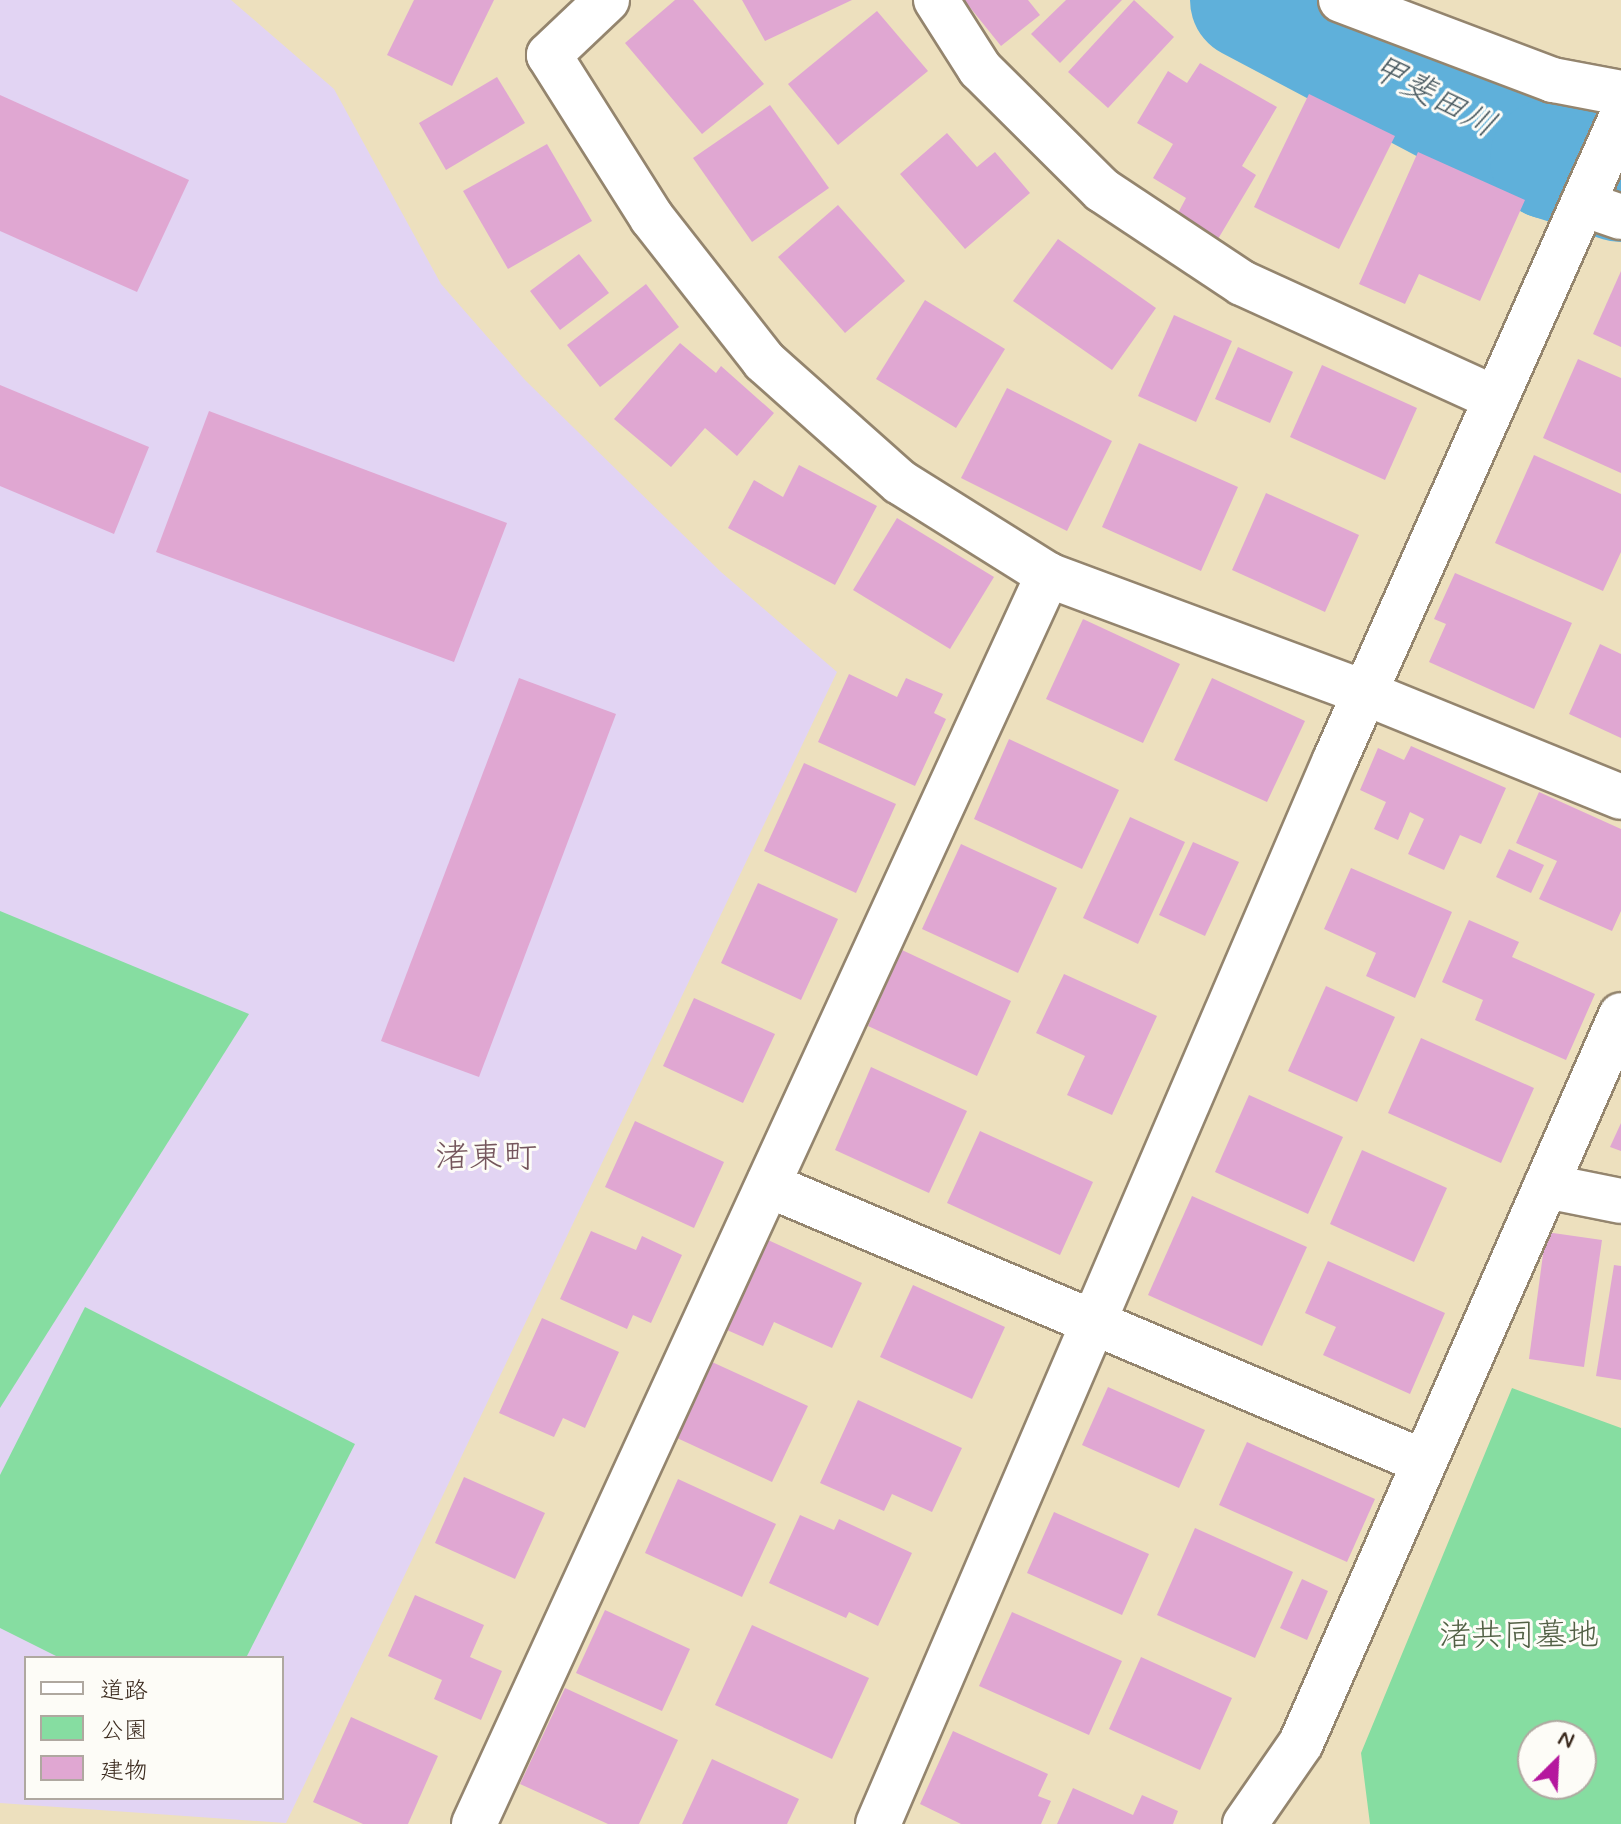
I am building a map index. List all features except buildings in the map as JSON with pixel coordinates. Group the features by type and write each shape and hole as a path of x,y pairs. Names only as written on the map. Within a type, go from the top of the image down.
{"street":[{"path":"607,0 549,55 652,218 764,361 900,482 1048,575 1365,693 1621,797"},
{"path":"936,0 980,69 1102,190 1242,283 1496,399"},
{"path":"1341,0 1553,80 1621,93"},
{"path":"878,1824 1365,693 1496,399 1598,202 1621,118"},
{"path":"474,1824 1048,575"},
{"path":"1245,1824 1301,1743 1621,1015"},
{"path":"768,1185 1424,1462"},
{"path":"1546,1186 1621,1201"}],"shaded area":[{"path":"0,0 231,0 334,89 441,284 525,380 721,572 837,672 286,1823 0,1803"}],"green space":[{"path":"0,911 249,1014 0,1408"},
{"path":"85,1307 355,1444 247,1656 56,1656 0,1628 0,1475"},
{"name":"渚共同墓地","path":"1512,1388 1621,1428 1621,1824 1370,1824 1361,1753"}],"waterway":[{"name":"甲斐田川","path":"1250,0 1550,159 1621,182"}],"district":[{"name":"渚東町","path":"486,1158"}]}
